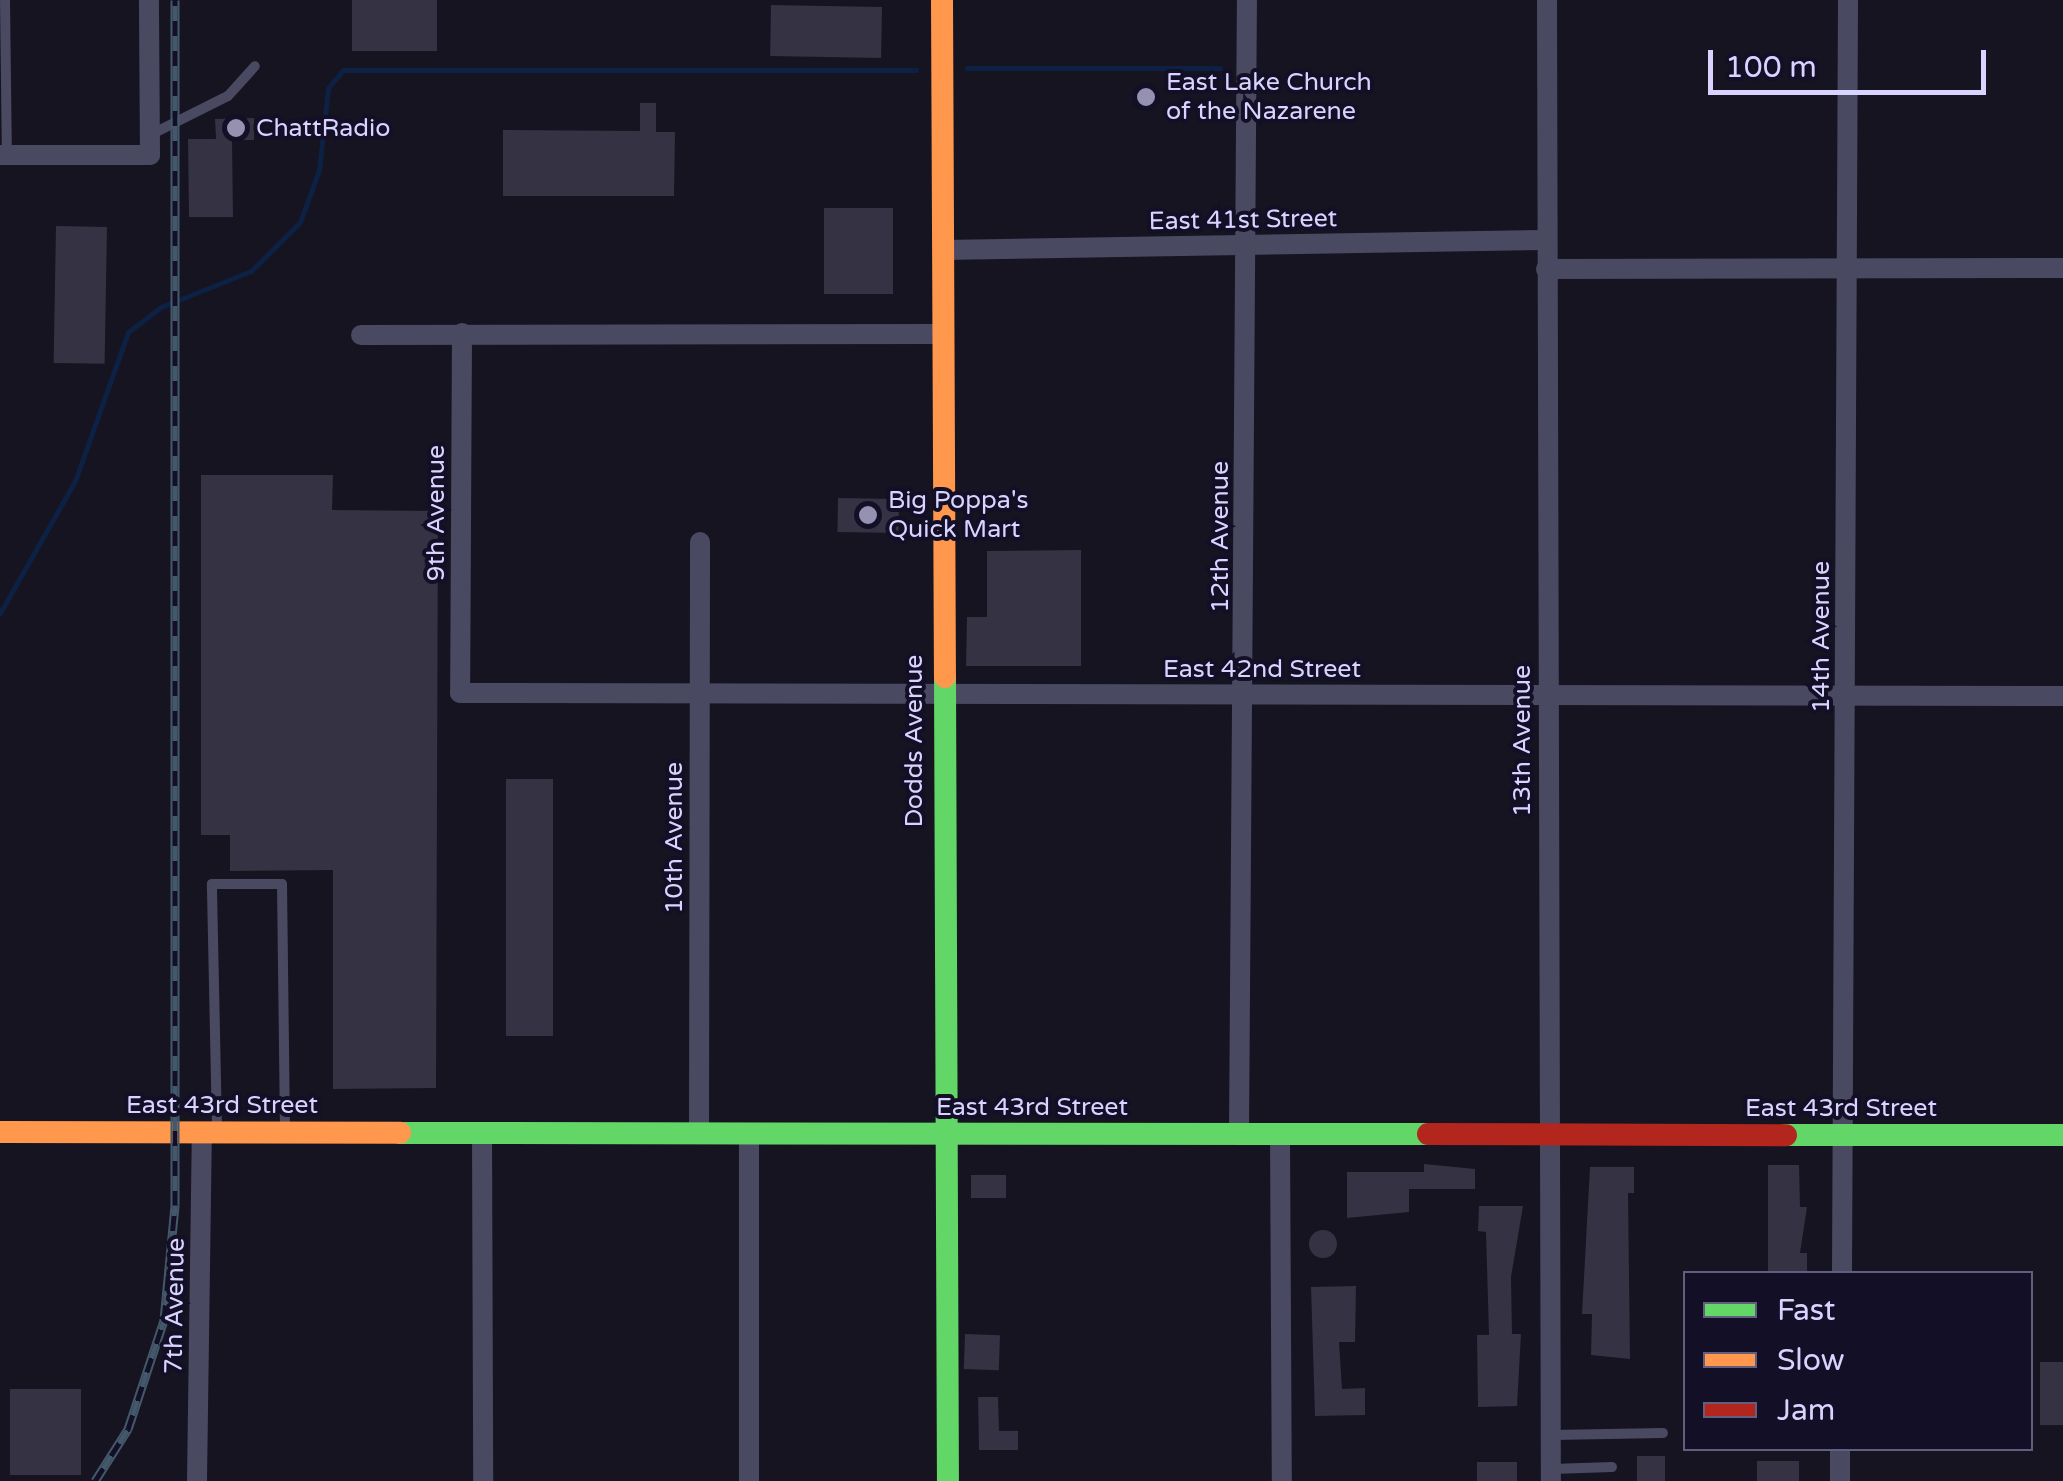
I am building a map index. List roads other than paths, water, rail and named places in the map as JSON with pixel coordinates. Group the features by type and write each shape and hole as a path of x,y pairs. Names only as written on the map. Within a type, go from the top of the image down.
{"street":[{"path":"3,155 150,145 149,0"},
{"name":"Dodds Avenue","path":"942,0 943,1134 948,1481"},
{"name":"12th Avenue","path":"1239,1135 1247,0"},
{"name":"13th Avenue","path":"1546,0 1551,1475"},
{"name":"14th Avenue","path":"1842,1271 1848,0"},
{"name":"East 41st Street","path":"943,250 1545,240"},
{"path":"1546,269 2063,268"},
{"name":"9th Avenue","path":"460,693 462,333"},
{"path":"361,335 942,334"},
{"name":"10th Avenue","path":"699,1134 700,542"},
{"name":"East 42nd Street","path":"460,693 2063,696"},
{"name":"East 43rd Street","path":"0,1132 1550,1138 2063,1135"},
{"name":"7th Avenue","path":"197,1481 210,1132"},
{"path":"749,1133 749,1481"},
{"path":"482,1134 483,1481"},
{"path":"1280,1136 1282,1481"},
{"path":"1840,1451 1840,1481"}],"lane":[{"path":"3,155 4,0"},
{"path":"150,145 228,96 255,66"},
{"path":"210,1132 212,884 282,884 285,1132"},
{"path":"1550,1435 1663,1433"},
{"path":"1551,1475 1612,1468"}],"waterway":[{"path":"967,68 1220,68"},
{"path":"0,613 75,481 128,332 161,307 251,271 300,222 319,170 328,88 343,70 916,70"}],"railway":[{"path":"95,1481 128,1429 164,1320 175,1205 175,0"}],"place":[{"name":"East Lake Church of the Nazarene","path":"1146,97"},
{"name":"ChattRadio","path":"236,128"},
{"name":"Big Poppa's Quick Mart","path":"868,515"}]}
